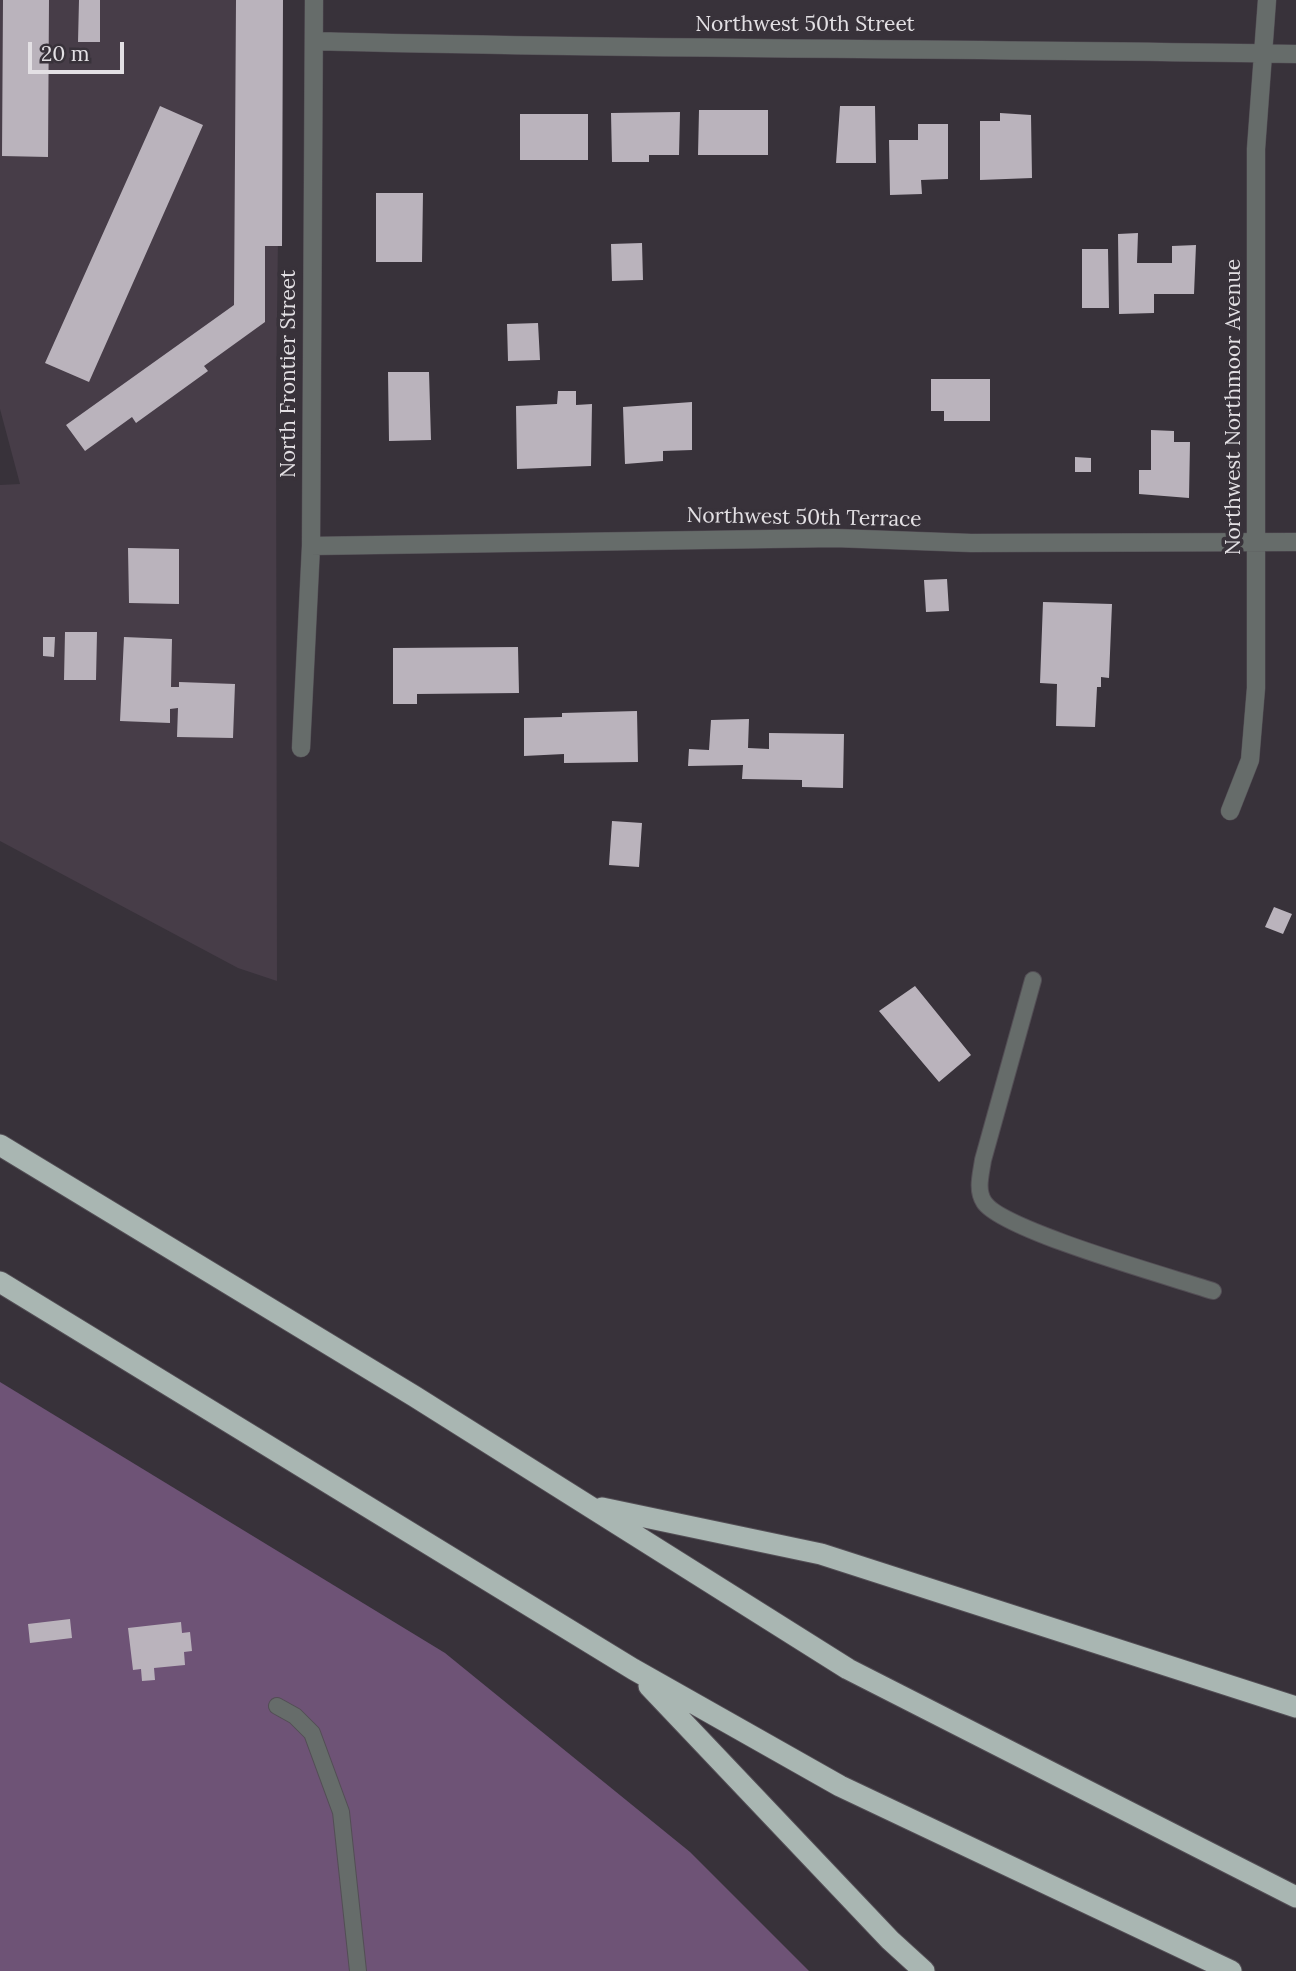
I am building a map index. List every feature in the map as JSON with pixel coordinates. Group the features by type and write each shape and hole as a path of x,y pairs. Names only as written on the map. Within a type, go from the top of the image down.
{"highway":[{"path":"0,1145 586,1504 848,1669 1296,1897"},
{"path":"0,1282 633,1670 840,1786 1231,1971"},
{"path":"586,1504 821,1554 1296,1707"},
{"path":"633,1670 890,1940 924,1971"}],"street":[{"name":"North Frontier Street","path":"301,748 311,546 314,0"},
{"name":"Northwest Northmoor Avenue","path":"1230,811 1250,760 1256,688 1256,149 1267,0"},
{"name":"Northwest 50th Street","path":"314,41 529,47 909,47 1296,54"},
{"name":"Northwest 50th Terrace","path":"311,546 835,538 971,543 1296,542"}],"lane":[{"path":"1032,980 983,1160 979,1189 985,1204 1029,1230 1213,1291"},
{"path":"277,1706 295,1716 312,1733 341,1812 358,1971"}],"shaded area":[{"path":"0,0 281,0 276,395 277,981 238,968 0,841 0,485 20,484 0,409"},
{"path":"0,1382 445,1653 690,1852 809,1971 0,1971"}],"building":[{"path":"3,0 49,0 48,157 2,156"},
{"path":"79,0 100,0 100,42 78,42"},
{"path":"236,0 283,0 282,246 265,246 265,322 204,366 208,371 136,423 132,417 85,451 66,425 234,305"},
{"path":"160,106 203,125 89,382 45,363"},
{"path":"840,106 875,106 876,163 836,163"},
{"path":"699,110 768,110 768,155 698,155"},
{"path":"680,112 679,155 649,155 649,162 612,162 611,113"},
{"path":"1000,113 1031,115 1032,178 980,180 980,121 1000,121"},
{"path":"520,114 588,114 588,160 520,160"},
{"path":"918,124 948,124 948,179 921,180 922,194 890,195 889,140 918,140"},
{"path":"376,193 423,193 422,262 376,262"},
{"path":"1138,233 1137,263 1172,263 1172,246 1196,245 1194,294 1154,294 1154,313 1119,314 1118,234"},
{"path":"642,243 643,280 612,281 611,244"},
{"path":"1082,249 1108,249 1109,308 1082,308"},
{"path":"538,323 540,360 508,361 507,324"},
{"path":"388,372 429,372 431,440 389,441"},
{"path":"931,379 990,379 990,421 944,421 944,411 931,411"},
{"path":"558,391 576,391 576,405 592,404 591,466 517,469 516,406 557,404"},
{"path":"692,402 692,450 663,451 663,461 625,464 623,407"},
{"path":"1151,430 1174,431 1174,442 1190,442 1189,498 1139,494 1139,470 1151,470"},
{"path":"1075,457 1091,458 1091,472 1075,472"},
{"path":"128,548 179,549 179,604 129,603"},
{"path":"947,579 949,611 926,612 924,580"},
{"path":"1043,602 1112,604 1109,678 1101,677 1101,687 1097,687 1095,727 1056,726 1057,684 1040,683"},
{"path":"65,632 97,632 96,680 64,680"},
{"path":"43,637 55,637 54,657 43,656"},
{"path":"124,637 172,639 171,687 179,687 179,682 235,684 233,738 177,737 178,708 170,709 170,723 120,721"},
{"path":"518,647 519,693 417,694 417,704 393,704 393,648"},
{"path":"637,711 638,762 564,763 564,754 524,756 524,718 562,717 562,713"},
{"path":"749,719 748,748 769,749 769,733 844,734 843,788 802,787 802,780 742,779 743,765 688,766 689,749 709,750 711,720"},
{"path":"612,821 642,823 639,867 609,865"},
{"path":"1274,907 1292,914 1283,934 1265,927"},
{"path":"915,986 971,1055 939,1082 879,1011"},
{"path":"70,1619 72,1638 30,1643 28,1624"},
{"path":"181,1622 182,1633 190,1632 192,1651 184,1652 185,1665 154,1668 155,1680 142,1681 141,1669 133,1670 128,1628"}]}
